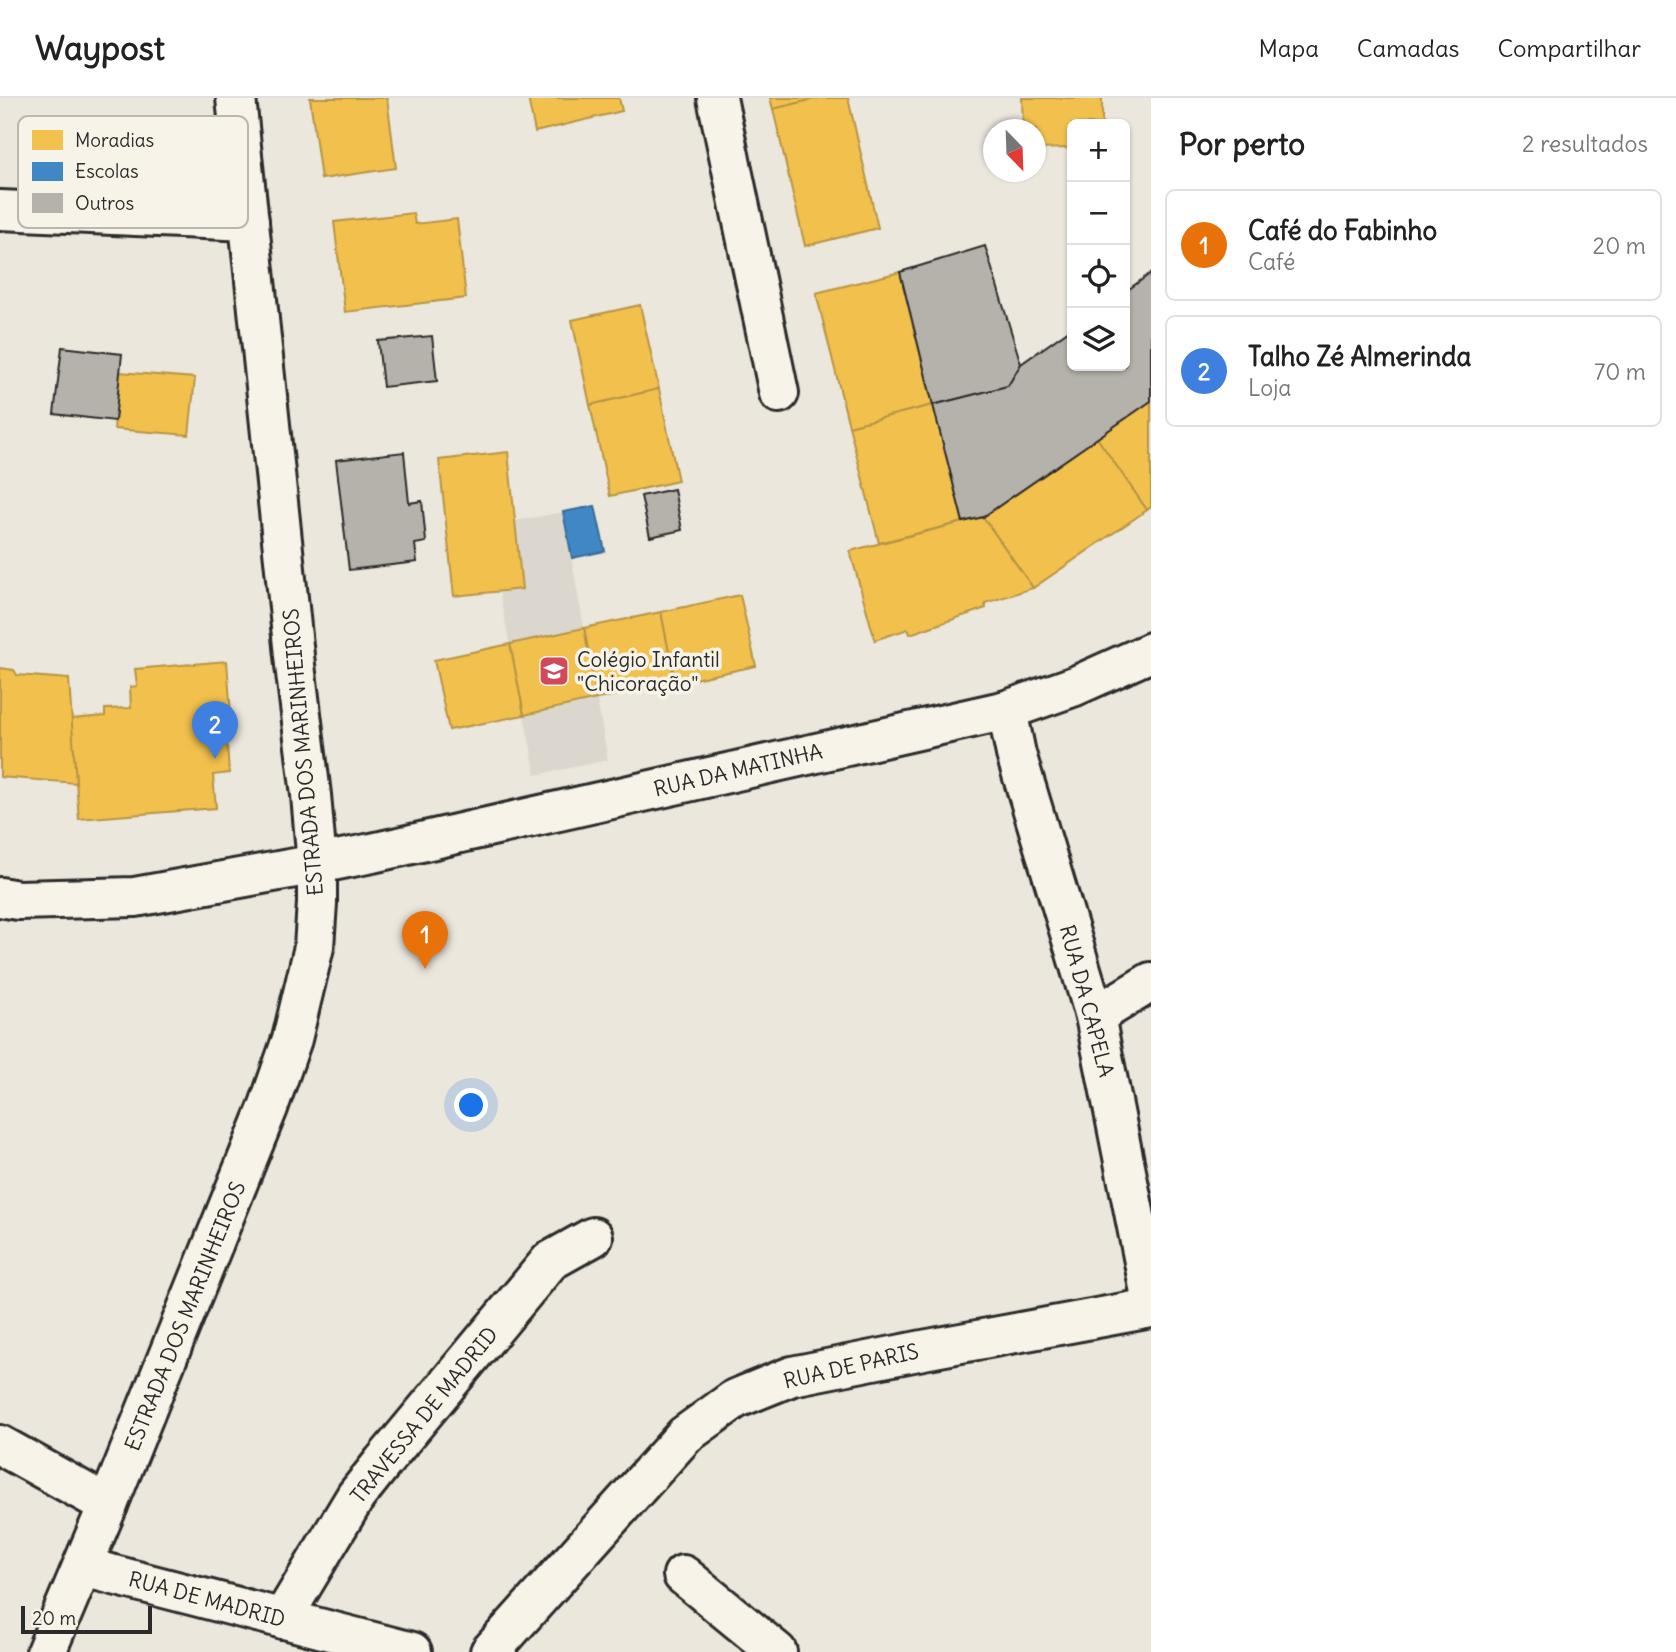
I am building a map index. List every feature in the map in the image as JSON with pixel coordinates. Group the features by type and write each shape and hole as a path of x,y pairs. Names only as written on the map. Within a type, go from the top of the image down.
{"street":[{"name":"ESTRADA DOS MARINHEIROS","path":"236,98 238,116"},
{"path":"717,98 779,393"},
{"path":"0,210 18,211"},
{"name":"ESTRADA DOS MARINHEIROS","path":"46,1652 83,1567 268,1108 292,1039 314,947 317,864 311,795 248,212"},
{"name":"RUA DA MATINHA","path":"0,897 18,900 135,897 372,853 1007,710 1075,686 1151,652"},
{"name":"RUA DA CAPELA","path":"1007,710 1016,754 1095,1016 1151,1297"},
{"path":"1095,1016 1151,982"},
{"name":"TRAVESSA DE MADRID","path":"282,1619 356,1496 383,1462 550,1261 593,1237"},
{"name":"RUA DE PARIS","path":"490,1652 685,1435 735,1399 792,1376 1151,1308"},
{"path":"0,1445 108,1505"},
{"name":"RUA DE MADRID","path":"83,1567 412,1652"},
{"path":"683,1575 778,1652"}],"shaded area":[{"name":"Colégio Infantil \"Chicoração\"","path":"563,512 608,760 536,775 499,591 522,589 515,521"}],"building: Moradias":[{"path":"310,98 387,98 396,168 321,179"},
{"path":"528,98 619,98 622,111 535,132"},
{"path":"770,98 819,98 773,109"},
{"path":"819,98 848,98 878,228 805,246 773,109"},
{"path":"1022,98 1102,98 1102,119 1067,119 1067,148 1046,149 1046,119 1023,119"},
{"path":"413,213 415,224 457,219 466,298 345,312 334,222"},
{"path":"900,272 933,405 849,426 816,293"},
{"path":"640,305 659,389 590,405 572,320"},
{"path":"119,372 195,378 189,435 114,429"},
{"path":"659,389 678,481 610,496 590,405"},
{"path":"1151,401 1151,507 1147,510 1097,438"},
{"path":"933,405 963,522 879,543 849,426"},
{"path":"1097,438 1147,510 1033,588 983,517"},
{"path":"508,452 522,589 454,596 439,460"},
{"path":"983,517 1033,588 985,603 986,608 910,634 908,629 875,640 850,551"},
{"path":"740,595 756,666 675,683 661,612"},
{"path":"661,612 675,683 597,699 584,628"},
{"path":"584,628 597,699 524,715 510,644"},
{"path":"510,644 524,715 449,730 434,660"},
{"path":"227,661 232,728 226,729 229,773 213,775 216,808 79,819 71,719 105,716 105,709 131,708 130,687 137,686 135,669"},
{"path":"0,668 14,670 17,675 69,679 76,783 0,777"}],"building: Escolas":[{"path":"595,506 605,551 572,558 563,512"}],"building: Outros":[{"path":"985,246 1021,364 1008,386 933,405 900,272"},
{"path":"1151,273 1151,401 983,517 963,522 933,405 1008,386 1021,364 1067,332 1067,371 1130,371 1130,288"},
{"path":"432,336 437,381 383,387 378,341"},
{"path":"62,347 122,354 115,421 54,414"},
{"path":"404,452 409,503 422,501 426,542 415,544 417,562 349,570 336,460"},
{"path":"674,489 682,530 650,537 641,496"}],"place":[{"name":"Colégio Infantil \"Chicoração\"","path":"554,671"},
{"name":"Talho Zé Almerinda","path":"215,759"},
{"name":"Café do Fabinho","path":"425,969"}]}
